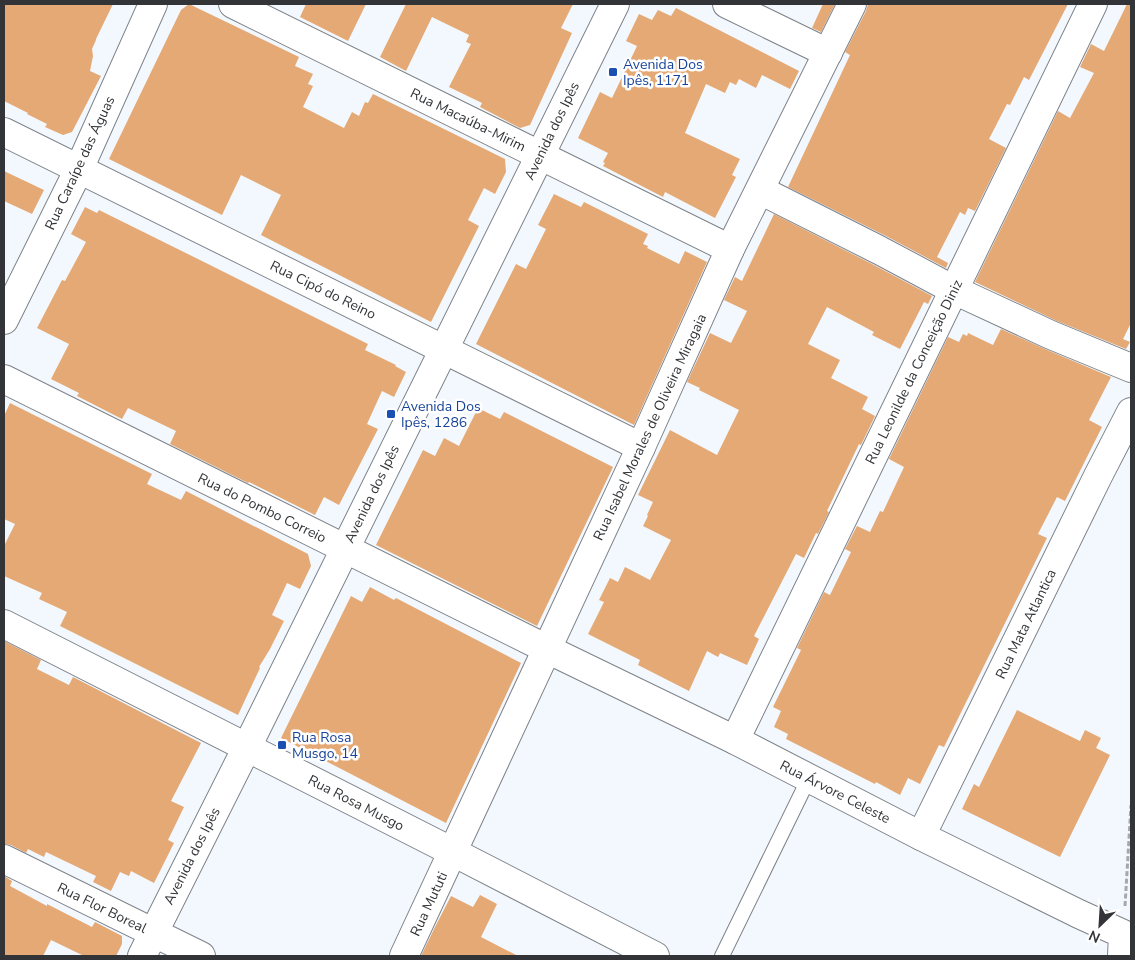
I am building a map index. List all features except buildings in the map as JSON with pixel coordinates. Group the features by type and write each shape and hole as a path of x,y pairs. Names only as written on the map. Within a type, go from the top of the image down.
{"street":[{"name":"Rua Caraípe das Águas","path":"4,320 79,169 153,4"},
{"name":"Rua Macaúba-Mirim","path":"233,4 730,250"},
{"name":"Avenida dos Ipês","path":"148,945 615,4"},
{"path":"727,4 828,53"},
{"name":"Rua Isabel Morales de Oliveira Miragaia","path":"453,852 730,250 852,4"},
{"name":"Rua Leonilde da Conceição Diniz","path":"735,740 1093,4"},
{"name":"Rua Cipó do Reino","path":"4,132 641,447"},
{"path":"760,190 954,290 1051,335 1131,368"},
{"name":"Rua do Pombo Correio","path":"4,379 547,649"},
{"name":"Rua Mata Atlantica","path":"921,836 1131,412"},
{"name":"Rua Rosa Musgo","path":"4,624 453,852 642,953"},
{"name":"Rua Árvore Celeste","path":"547,649 735,740 1070,910 1123,945"},
{"name":"Rua Mututi","path":"404,956 453,852"},
{"name":"Rua Flor Boreal","path":"4,859 148,945 201,956"}],"lane":[{"path":"722,956 809,778"}],"path":[{"path":"1123,945 1131,805"}],"place":[{"name":"Avenida Dos Ipês, 1171","path":"613,72"},
{"name":"Avenida Dos Ipês, 1286","path":"391,414"},
{"name":"Rua Rosa Musgo, 14","path":"282,745"}]}
